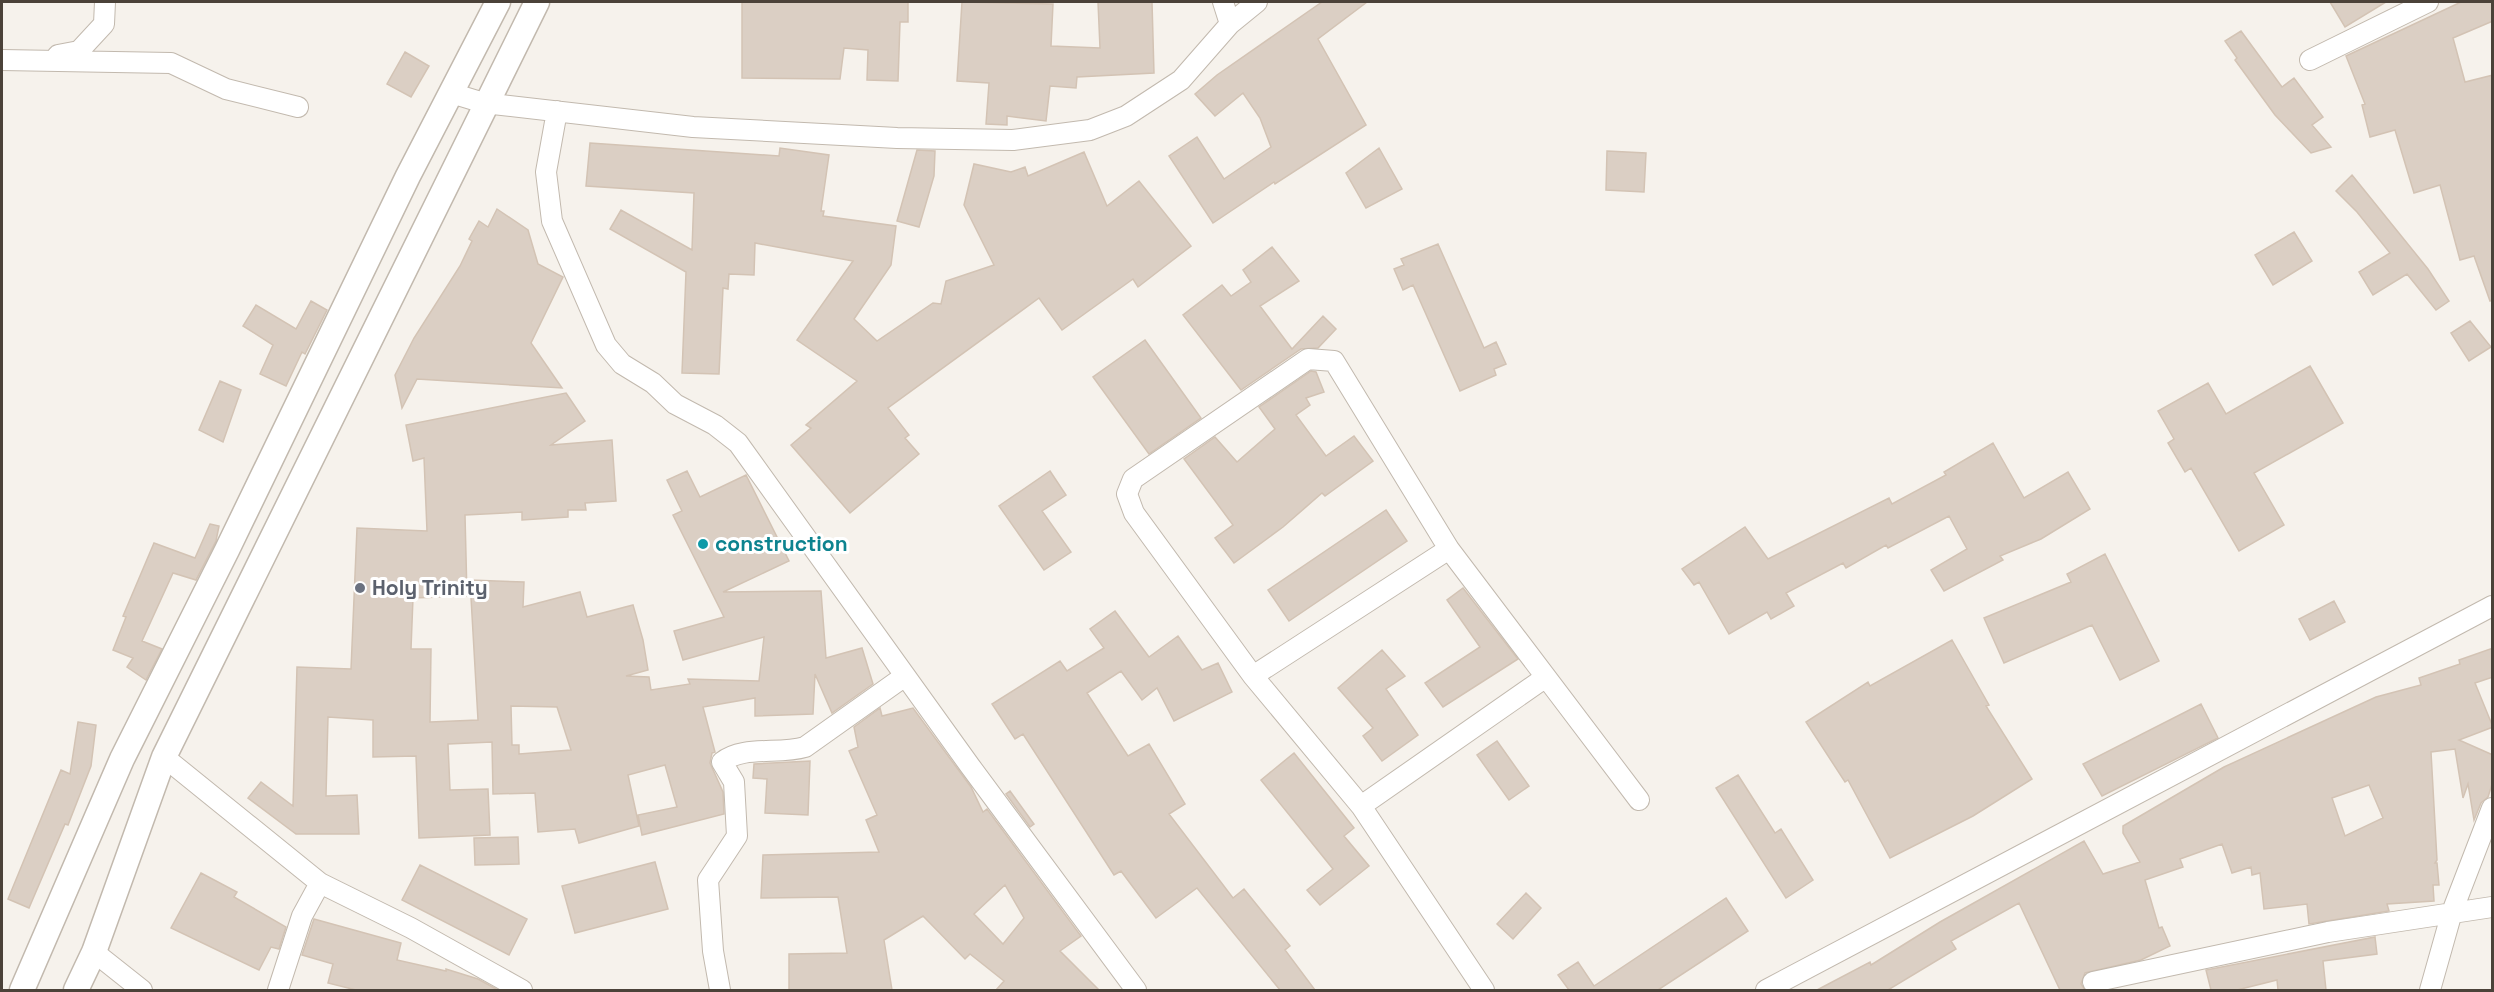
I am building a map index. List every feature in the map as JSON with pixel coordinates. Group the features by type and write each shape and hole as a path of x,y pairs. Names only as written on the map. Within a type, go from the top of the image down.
{"street":[{"path":"35,60 79,51 104,24 105,2"},
{"path":"22,990 122,759 498,2"},
{"path":"76,990 94,952 164,757 484,104 537,2"},
{"path":"1223,2 1230,24"},
{"path":"451,93 484,104 693,127 897,138 1013,140 1090,130 1126,116 1181,80 1230,24 1257,2"},
{"path":"2310,60 2428,2"},
{"path":"2,60 171,63 226,89 298,107"},
{"path":"557,111 546,172 552,221 606,345 622,364 652,383 675,405 715,425 738,443 905,676 1137,990"},
{"path":"1484,990 1360,806 1253,676 1134,513 1127,494 1133,479 1308,359 1334,361 1449,549 1639,800"},
{"path":"1253,676 1449,549"},
{"path":"1766,990 2493,606"},
{"path":"720,990 713,951 708,880 737,836 734,782 722,762 730,756 791,751 805,747 905,676"},
{"path":"1360,806 1546,678"},
{"path":"164,757 320,884 411,928 522,990"},
{"path":"2430,990 2452,912 2493,808"},
{"path":"278,990 302,916 320,884"},
{"path":"2093,981 2305,937 2493,907"},
{"path":"94,952 142,990"}],"building":[{"path":"742,2 908,2 908,22 900,22 898,81 867,80 868,50 844,48 840,79 742,78"},
{"path":"962,2 1053,4 1051,46 1100,48 1098,2 1152,2 1154,73 1077,77 1076,88 1050,86 1046,121 1007,116 1007,125 986,124 989,83 957,81"},
{"path":"1322,2 1367,2 1318,39 1366,125 1213,223 1169,156 1197,137 1224,179 1271,147 1260,118 1243,93 1215,116 1195,94 1217,75"},
{"path":"2330,2 2386,2 2345,27"},
{"path":"2461,2 2493,2 2493,21 2453,38 2465,82 2493,75 2493,300 2490,301 2474,256 2460,260 2440,185 2414,193 2395,130 2370,137 2362,105 2365,104 2346,56"},
{"path":"2241,31 2282,87 2294,78 2323,117 2312,125 2331,147 2311,153 2275,115 2235,60 2237,58 2225,41"},
{"path":"405,52 429,66 411,97 387,84"},
{"path":"590,143 779,156 780,148 829,155 821,211 824,211 823,216 896,226 891,265 854,319 877,341 933,303 941,304 946,281 994,265 964,205 974,164 1011,172 1025,167 1028,176 1084,152 1107,206 1139,181 1191,246 1138,287 1133,279 1062,330 1039,298 888,408 909,435 905,438 919,454 850,513 791,445 811,428 806,425 857,381 797,340 853,261 755,243 754,275 729,274 728,289 723,288 719,374 682,373 686,272 610,229 621,210 692,250 694,193 586,186"},
{"path":"1379,148 1402,189 1366,208 1346,173"},
{"path":"917,150 935,151 934,176 919,227 897,221"},
{"path":"1607,151 1646,153 1644,192 1606,190"},
{"path":"2352,175 2428,269 2449,301 2436,310 2407,274 2373,295 2359,272 2390,253 2357,212 2336,191"},
{"path":"497,209 528,230 538,264 563,277 531,343 562,388 417,379 402,408 395,375 414,338 460,266 472,241 469,239 479,221 488,227"},
{"path":"2294,232 2312,261 2273,285 2255,255"},
{"path":"1438,244 1484,348 1496,342 1506,364 1494,369 1496,375 1460,391 1413,285 1403,290 1394,269 1404,265 1401,259"},
{"path":"1272,247 1299,281 1260,306 1292,349 1323,316 1336,329 1318,348 1301,349 1241,390 1183,315 1222,285 1231,296 1251,282 1243,270"},
{"path":"311,301 327,310 305,354 302,352 286,386 260,374 273,345 243,326 256,305 296,329"},
{"path":"2470,321 2491,347 2469,361 2451,333"},
{"path":"1145,340 1201,418 1149,454 1093,377"},
{"path":"2310,366 2343,423 2254,473 2284,525 2239,551 2191,468 2185,472 2168,443 2174,439 2158,411 2208,383 2226,414"},
{"path":"1311,371 1316,372 1324,392 1306,398 1310,405 1296,415 1326,456 1354,436 1373,461 1325,496 1322,493 1283,527 1234,563 1215,538 1233,525 1184,459 1215,437 1237,462 1275,429 1259,407"},
{"path":"220,381 241,390 223,442 199,430"},
{"path":"566,393 585,421 551,445 612,440 616,501 585,503 586,510 568,510 568,517 522,520 522,512 465,515 467,596 413,598 411,649 431,649 430,722 478,720 470,580 524,582 523,607 580,592 587,617 633,605 643,640 648,670 626,676 649,677 651,690 690,684 688,679 759,681 764,637 683,660 674,631 724,617 673,515 682,511 667,480 687,471 700,497 746,475 789,561 723,592 821,591 826,658 862,648 873,684 832,713 815,674 813,714 755,716 755,698 703,707 715,752 712,753 710,763 723,792 724,814 642,835 638,815 677,807 665,765 628,775 639,826 579,843 575,829 538,832 535,793 493,794 492,742 448,744 450,790 488,789 490,835 419,838 416,756 373,757 373,720 328,717 326,796 357,795 359,834 296,834 248,798 261,782 293,806 297,667 351,669 357,528 427,531 424,458 413,461 406,425","holes":["511,706 557,707 571,750 519,754 519,745 512,745"]},
{"path":"1993,443 2024,498 2068,472 2090,509 2041,539 2000,556 2003,560 1944,591 1931,570 1967,549 1949,516 1888,548 1886,545 1846,568 1843,563 1786,593 1794,606 1771,619 1767,612 1729,634 1699,582 1694,585 1682,569 1745,527 1768,559 1889,498 1892,504 1946,475 1944,472"},
{"path":"1050,471 1066,495 1042,511 1071,552 1044,570 999,506"},
{"path":"1386,510 1407,541 1289,621 1268,590"},
{"path":"210,524 219,526 216,541 196,580 173,573 142,641 162,649 146,680 127,667 133,658 113,650 126,617 123,616 154,543 195,558"},
{"path":"2105,554 2159,661 2120,680 2092,625 2004,663 1984,618 2071,582 2067,574"},
{"path":"1463,588 1518,659 1443,707 1425,683 1480,647 1447,600"},
{"path":"2334,601 2345,622 2310,640 2299,619"},
{"path":"1115,611 1149,657 1178,636 1202,670 1218,663 1232,692 1174,721 1157,688 1142,700 1121,671 1087,693 1128,756 1149,744 1185,804 1169,814 1233,898 1244,889 1290,946 1285,950 1315,990 1280,990 1197,888 1156,918 1121,871 1114,875 1023,734 1015,739 992,704 1060,661 1067,671 1104,648 1090,629"},
{"path":"1952,640 1989,705 1986,706 2032,779 1973,816 1890,858 1848,780 1845,782 1806,722 1868,682 1870,686"},
{"path":"2493,648 2493,677 2475,683 2493,727 2459,740 2493,755 2493,781 2488,797 2481,803 2474,820 2468,784 2463,798 2455,749 2431,752 2437,860 2435,863 2437,863 2439,885 2433,885 2434,901 2387,904 2389,911 2309,924 2307,904 2264,909 2260,873 2252,875 2251,867 2232,873 2222,844 2180,859 2183,867 2145,880 2159,928 2162,927 2170,946 2141,960 2085,973 2081,984 2085,990 2060,990 2019,903 1951,941 1956,949 1888,990 1817,990 1870,962 1871,965 1940,922 2084,841 2103,874 2140,862 2123,833 2123,826 2224,767 2376,697 2421,685 2419,678 2460,664 2459,660","holes":["2369,785 2383,818 2345,836 2332,798"]},
{"path":"1382,650 1405,676 1386,689 1418,735 1382,761 1363,736 1373,728 1338,688"},
{"path":"2201,704 2218,738 2102,796 2083,764"},
{"path":"880,708 882,716 913,708 971,787 983,812 987,809 1081,936 1060,951 1099,990 996,990 1004,981 970,954 965,959 923,916 884,940 892,990 789,990 789,954 847,953 838,897 761,898 763,855 879,852 866,820 877,815 849,751 858,747 854,727","holes":["1005,885 1024,918 1003,944 974,914"]},
{"path":"78,722 96,725 91,766 68,825 65,824 29,908 8,899 61,770 70,774"},
{"path":"1497,741 1529,786 1509,800 1477,755"},
{"path":"1294,753 1354,828 1344,836 1369,866 1320,905 1307,890 1333,869 1261,780"},
{"path":"810,761 808,815 765,813 767,779 753,778 754,764"},
{"path":"1738,775 1775,833 1781,829 1813,880 1786,898 1716,788"},
{"path":"1010,791 1034,824 1030,827 1006,794"},
{"path":"518,837 519,864 475,865 474,838"},
{"path":"655,862 668,909 575,933 562,886"},
{"path":"420,865 527,919 509,955 402,900"},
{"path":"201,873 237,892 234,897 286,927 279,949 271,947 259,970 171,928"},
{"path":"1526,893 1541,908 1513,939 1497,924"},
{"path":"1726,898 1748,931 1658,990 1569,990 1558,975 1578,962 1594,986"},
{"path":"314,919 401,943 397,960 446,971 446,969 478,979 498,990 356,990 328,983 333,964 302,955"},
{"path":"2375,937 2377,954 2323,961 2326,990 2278,990 2277,980 2237,990 2211,990 2206,970"}],"place":[{"name":"construction","path":"703,544"},
{"name":"Holy Trinity","path":"360,588"}]}
